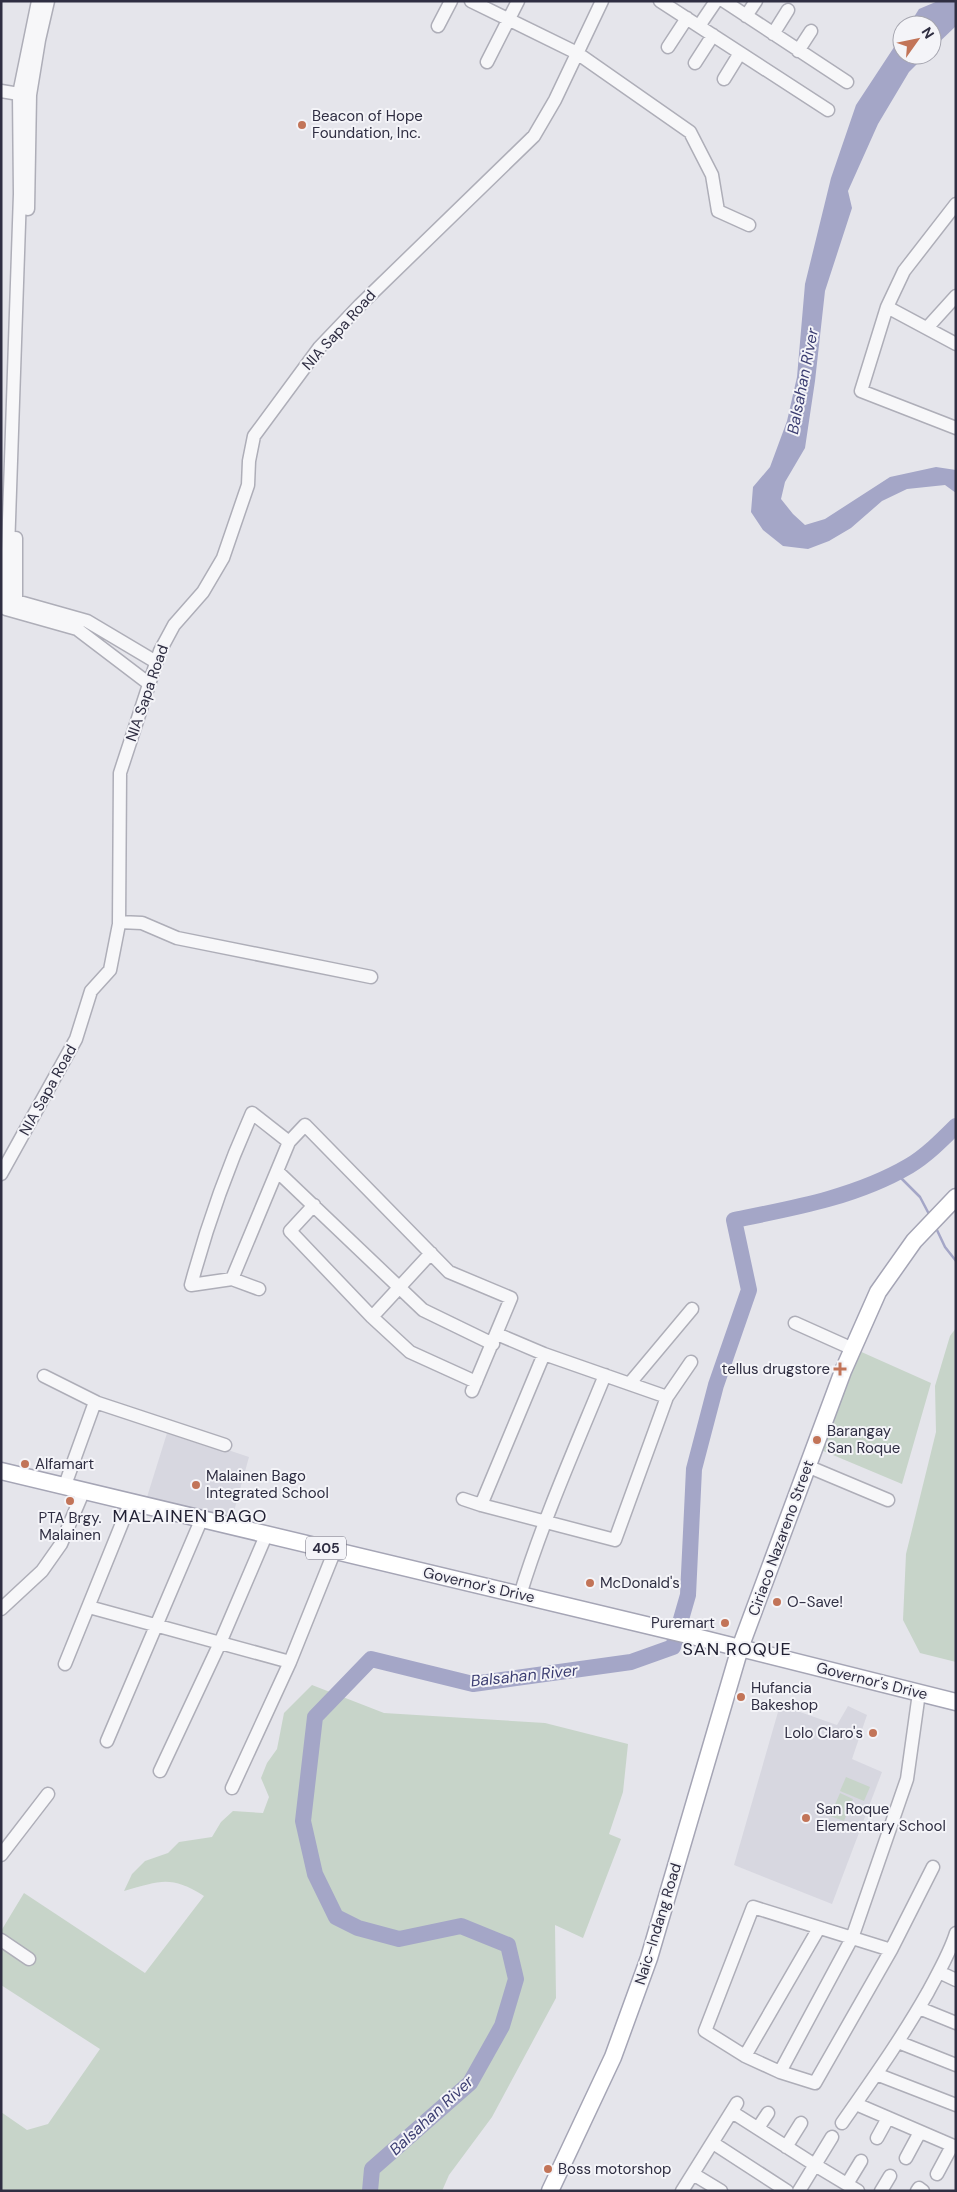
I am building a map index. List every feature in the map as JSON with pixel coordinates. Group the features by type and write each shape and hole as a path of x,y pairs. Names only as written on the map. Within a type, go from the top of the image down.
{"main road":[{"name":"Ciriaco Nazareno Street","path":"740,1648 807,1466 878,1292 897,1263 956,1197"},
{"name":"Governor's Drive","path":"1,1471 335,1550 526,1590 651,1626 956,1702"},
{"name":"Naic–Indang Road","path":"550,2191 613,2057 650,1958 740,1648"}],"street":[{"path":"11,605 20,194 19,94 38,1"},
{"path":"11,605 30,180 30,95 39,40 48,1"},
{"path":"438,26 451,1"},
{"path":"471,1 578,53 690,132 712,175 718,211 749,225"},
{"path":"487,62 518,1"},
{"name":"NIA Sapa Road","path":"1,1174 76,1039 91,991 110,970 119,922 120,773 156,662 174,625 203,592 223,558 248,485 249,461 254,436 319,348 360,305 534,136 555,100 602,1"},
{"path":"660,1 828,110"},
{"path":"699,26 716,1"},
{"path":"724,1 847,82"},
{"path":"746,16 756,1"},
{"path":"773,34 788,10"},
{"path":"668,47 687,18"},
{"path":"798,50 811,31"},
{"path":"695,63 713,35"},
{"path":"724,79 740,53"},
{"path":"1,91 19,94"},
{"path":"956,204 904,271 887,307 860,391 956,428"},
{"path":"927,328 956,296"},
{"path":"887,307 956,344"},
{"path":"11,605 87,621 156,662"},
{"path":"11,605 77,629 148,683"},
{"path":"88,638 95,626"},
{"path":"119,922 142,923 177,938 371,977"},
{"path":"259,1289 232,1279 191,1285 206,1229 233,1156 252,1113 289,1142"},
{"path":"232,1279 289,1142 305,1125 450,1272 511,1298 474,1387 410,1352 372,1317 290,1230 314,1205"},
{"path":"277,1171 423,1310 495,1339 667,1397"},
{"path":"372,1317 431,1253"},
{"path":"630,1383 692,1309"},
{"path":"795,1323 853,1350"},
{"path":"481,1506 544,1354"},
{"path":"463,1499 481,1506 615,1540 667,1397 691,1362"},
{"path":"526,1590 532,1557 536,1551 545,1521 605,1375"},
{"path":"44,1376 96,1402 226,1445"},
{"path":"65,1486 96,1402"},
{"path":"807,1466 888,1500"},
{"path":"1,1608 42,1571 61,1544 84,1490"},
{"path":"65,1664 131,1501"},
{"path":"107,1741 202,1518"},
{"path":"160,1771 220,1643 267,1534"},
{"path":"232,1788 290,1662 335,1550"},
{"path":"89,1607 290,1662"},
{"path":"780,2072 852,1938 907,1779 919,1693"},
{"path":"1,1855 48,1794"},
{"path":"891,1950 754,1907 705,2030 745,2056 780,2072 815,2083 891,1950 933,1867"},
{"path":"745,2056 819,1928"},
{"path":"842,2123 919,2008 939,1972 956,1935"},
{"path":"1,1940 29,1959"},
{"path":"939,1972 956,1980"},
{"path":"919,2008 956,2023"},
{"path":"898,2042 956,2065"},
{"path":"876,2074 956,2105"},
{"path":"856,2104 954,2147 937,2174"},
{"path":"682,2191 735,2108 758,2128 786,2147 853,2187 861,2161"},
{"path":"758,2128 768,2113"},
{"path":"877,2138 888,2118"},
{"path":"786,2147 801,2123"},
{"path":"906,2158 920,2132"},
{"path":"799,2191 832,2137"},
{"path":"713,2143 787,2191"},
{"path":"693,2174 721,2191"},
{"path":"881,2191 890,2176"},
{"path":"917,2191 919,2188 923,2191"}],"shaded area":[{"path":"956,1328 956,1662 920,1653 903,1620 906,1554 936,1432 935,1386 950,1336"},
{"path":"857,1350 931,1383 902,1484 821,1450"},
{"name":"Malainen Bago Integrated School","path":"168,1430 249,1457 231,1522 147,1497"},
{"path":"312,1685 384,1713 545,1723 628,1744 623,1792 609,1834 621,1839 583,1938 555,1925 556,1998 492,2117 449,2175 442,2191 1,2191 1,2112 27,2130 48,2124 100,2049 1,1985 1,1931 24,1893 145,1973 204,1896 182,1885 165,1882 124,1891 132,1874 145,1861 168,1853 179,1842 212,1837 221,1822 233,1811 263,1813 269,1797 261,1778 267,1763 277,1749 284,1713"},
{"name":"San Roque Elementary School","path":"780,1705 837,1725 848,1706 867,1715 852,1759 882,1772 832,1904 734,1865"},
{"path":"846,1777 870,1787 864,1801 840,1791"},
{"path":"840,1793 853,1799 844,1821 830,1816"}],"water":[{"path":"938,1 956,1 956,26 942,39 942,15 915,15 919,9"},
{"path":"892,50 892,65 916,65 909,72 878,124 848,191 852,208 825,291 805,448 785,482 781,499 805,525 825,519 890,477 936,467 956,470 956,493 945,485 907,489 882,501 851,528 829,541 808,549 783,546 763,530 751,512 753,487 770,467 787,421 797,377 805,284 831,178 856,105"}],"waterway":[{"name":"Balsahan River","path":"370,2191 372,2169 470,2083 502,2026 516,1979 508,1945 461,1926 399,1939 358,1928 336,1917 315,1874 303,1821 315,1717 371,1659 473,1684 631,1662 673,1647 688,1595 694,1469 716,1385 749,1290 734,1220 824,1200 868,1186 889,1177 915,1162 934,1148 956,1126"},
{"path":"895,1172 920,1197 930,1216"},
{"path":"936,1228 945,1247 956,1261"}],"place":[{"name":"Beacon of Hope Foundation, Inc.","path":"302,125"},
{"name":"tellus drugstore","path":"840,1369"},
{"name":"Barangay San Roque","path":"817,1440"},
{"name":"Alfamart","path":"25,1464"},
{"name":"Malainen Bago Integrated School","path":"196,1485"},
{"name":"PTA Brgy. Malainen","path":"70,1501"},
{"name":"McDonald's","path":"590,1583"},
{"name":"O-Save!","path":"777,1602"},
{"name":"Puremart","path":"725,1623"},
{"name":"Hufancia Bakeshop","path":"741,1697"},
{"name":"Lolo Claro's","path":"873,1733"},
{"name":"San Roque Elementary School","path":"806,1818"},
{"name":"Boss motorshop","path":"548,2169"}],"district":[{"name":"MALAINEN BAGO","path":"190,1516"},
{"name":"SAN ROQUE","path":"737,1649"}]}
